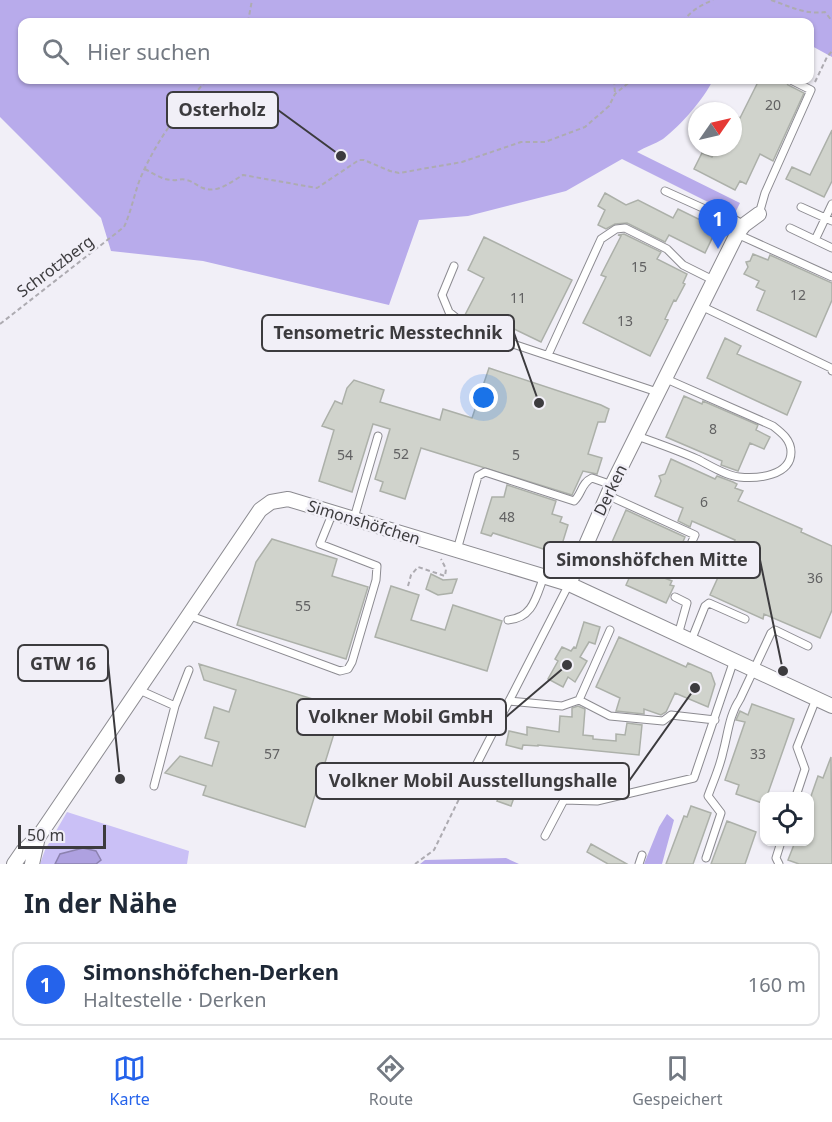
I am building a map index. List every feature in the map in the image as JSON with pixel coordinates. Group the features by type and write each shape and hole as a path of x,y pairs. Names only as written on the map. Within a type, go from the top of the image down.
{"street":[{"name":"Derken","path":"569,584 610,490 714,280 740,230 759,214"},
{"name":"Simonshöfchen","path":"14,864 23,851 39,836 260,510 271,502 288,499 569,584 832,706"},
{"name":"Simonshöfchen","path":"32,864 39,836"}],"lane":[{"path":"759,214 765,193 811,90 799,84"},
{"path":"665,191 707,210 732,218 740,230 832,277"},
{"path":"815,240 829,219 832,204"},
{"path":"801,207 829,219"},
{"path":"548,355 601,239 616,229 625,228 667,249 683,266 714,280"},
{"path":"790,228 832,248"},
{"path":"454,266 442,295 449,312 465,325 657,392"},
{"path":"701,306 831,368 832,371"},
{"path":"637,436 675,449 738,477 775,474 789,462 791,451 789,443 784,435 773,426 664,378"},
{"path":"354,518 378,436"},
{"path":"457,550 478,476 485,472 574,501 584,484 592,478 695,535 684,559"},
{"path":"188,615 340,671 348,669 376,580 377,566 320,544 333,512"},
{"path":"586,543 615,557 622,570"},
{"path":"508,620 518,620 530,611 544,576"},
{"name":"Derken","path":"465,787 569,584"},
{"path":"675,597 687,603 684,638"},
{"path":"684,638 709,603 745,619"},
{"path":"509,701 562,706 579,700 610,630"},
{"path":"706,858 721,813 708,796 724,751 725,738 734,707 771,633 775,630 808,646"},
{"path":"545,836 564,800 597,801 694,778 734,660"},
{"path":"154,786 175,706 189,670"},
{"path":"137,689 175,706"},
{"path":"797,792 806,769 797,747 816,699"},
{"path":"579,700 610,716 663,721 671,715 715,720"},
{"path":"779,864 776,858 780,846"},
{"path":"639,864 642,855"}],"path":[{"path":"249,18 252,0"},
{"path":"686,18 713,0"},
{"path":"771,0 811,14 825,12 832,21"},
{"path":"814,84 832,51"},
{"path":"203,84 179,111 145,169 173,181 189,180 202,188 211,190 230,184 243,175 317,188 358,160 364,160 399,173 462,162 521,142 545,142 585,127 609,106 615,94 627,84"},
{"path":"614,84 615,94"},
{"path":"811,90 814,84"},
{"name":"Schrotzberg","path":"0,324 124,227 145,169"},
{"path":"408,586 411,575 418,567 445,576 446,569 434,543"},
{"path":"416,864 434,850 465,787"}],"shaded area":[{"path":"0,0 832,0 832,57 814,47 814,18 18,18 18,84 711,84 699,102 688,102 688,115 677,127 663,139 637,152 740,203 734,215 622,159 566,191 468,216 419,220 389,305 203,261 111,251 101,218 0,117"},
{"path":"67,812 189,851 187,864 40,864 45,850"},
{"path":"667,814 674,820 662,864 644,864 659,827"},
{"path":"83,848 96,851 101,860 96,864 55,864 60,854"},
{"path":"506,858 519,864 420,864 425,860"}],"building":[{"path":"757,84 787,84 804,93 773,161 760,154 746,184 740,181 735,190 694,169 700,156 742,156 742,114"},
{"path":"832,130 832,181 824,197 786,179 792,167 810,175"},
{"path":"605,193 626,205 638,200 673,218 678,209 717,228 705,253 669,235 665,242 627,223 615,224 606,229 598,225 605,210 598,206"},
{"path":"624,234 661,252 657,259 687,274 683,283 685,284 676,301 674,300 665,319 668,320 650,356 583,323 606,277 601,275 621,236 618,235"},
{"path":"484,237 572,280 541,342 510,327 505,335 464,317 484,278 468,270"},
{"path":"753,254 768,260 770,255 832,283 832,300 816,337 757,310 765,291 756,287 759,281 744,274 748,267 746,262 750,261"},
{"path":"725,338 741,346 737,354 801,382 787,415 707,378"},
{"path":"489,368 609,409 605,422 598,422 588,454 602,458 597,474 583,471 572,495 421,448 405,499 380,491 383,482 375,479 390,429 373,424 352,492 319,481 334,430 322,426 335,401 342,404 347,388 354,380 384,390 380,402 440,420 443,409 472,418"},
{"path":"684,396 702,404 703,401 758,425 756,430 770,437 764,449 750,443 738,471 721,465 722,461 666,437"},
{"path":"671,459 715,479 717,476 737,484 735,488 743,491 738,501 802,529 801,532 832,546 832,610 820,638 764,614 763,619 710,595 735,540 692,521 690,527 678,521 683,508 655,496 661,481 659,476 665,474"},
{"path":"507,485 556,501 552,514 562,517 560,522 568,525 559,554 493,533 491,536 481,533 492,497 504,497"},
{"path":"626,510 685,537 677,556 667,552 657,575 672,581 670,585 674,586 666,603 626,585 640,554 612,542"},
{"path":"272,539 337,559 332,576 368,587 346,659 237,625 256,562"},
{"path":"431,574 443,580 457,579 452,593 438,595 426,589"},
{"path":"391,586 419,595 411,620 445,630 453,605 502,621 487,671 375,637"},
{"path":"584,622 600,627 595,644 589,642 580,657 587,661 575,682 568,677 563,687 548,679 558,661 555,659 562,647 571,651 574,647 576,648"},
{"path":"619,637 686,667 688,663 711,673 715,684 708,707 675,693 666,712 661,715 644,709 644,714 616,711 620,698 596,687"},
{"path":"199,664 342,708 305,827 203,795 206,786 165,773 180,756 212,766 219,742 205,738 214,707 229,712 236,690 204,680"},
{"path":"752,704 794,719 768,792 760,792 760,802 736,794 739,785 725,780 745,722 736,720 740,711 748,715"},
{"path":"578,706 585,709 583,735 593,736 593,739 616,741 616,734 625,735 627,723 642,725 639,755 538,745 523,745 522,749 506,745 509,731 527,735 527,727 559,732 560,716 572,717 572,708"},
{"path":"831,757 832,864 799,864 788,860 793,846 814,846 812,792 818,776 823,778"},
{"path":"499,784 517,789 511,806 497,801 499,797 495,796"},
{"path":"691,806 711,813 693,864 666,864 684,816 687,817"},
{"path":"727,821 756,832 745,864 711,864"},
{"path":"591,844 627,864 608,864 587,852"}],"place":[{"name":"Osterholz","path":"341,156"},
{"name":"Simonshöfchen-Derken","path":"718,249"},
{"name":"Tensometric Messtechnik","path":"539,403"},
{"name":"Volkner Mobil GmbH","path":"567,665"},
{"name":"Simonshöfchen Mitte","path":"783,671"},
{"name":"Volkner Mobil Ausstellungshalle","path":"695,688"},
{"name":"GTW 16","path":"120,779"}]}
